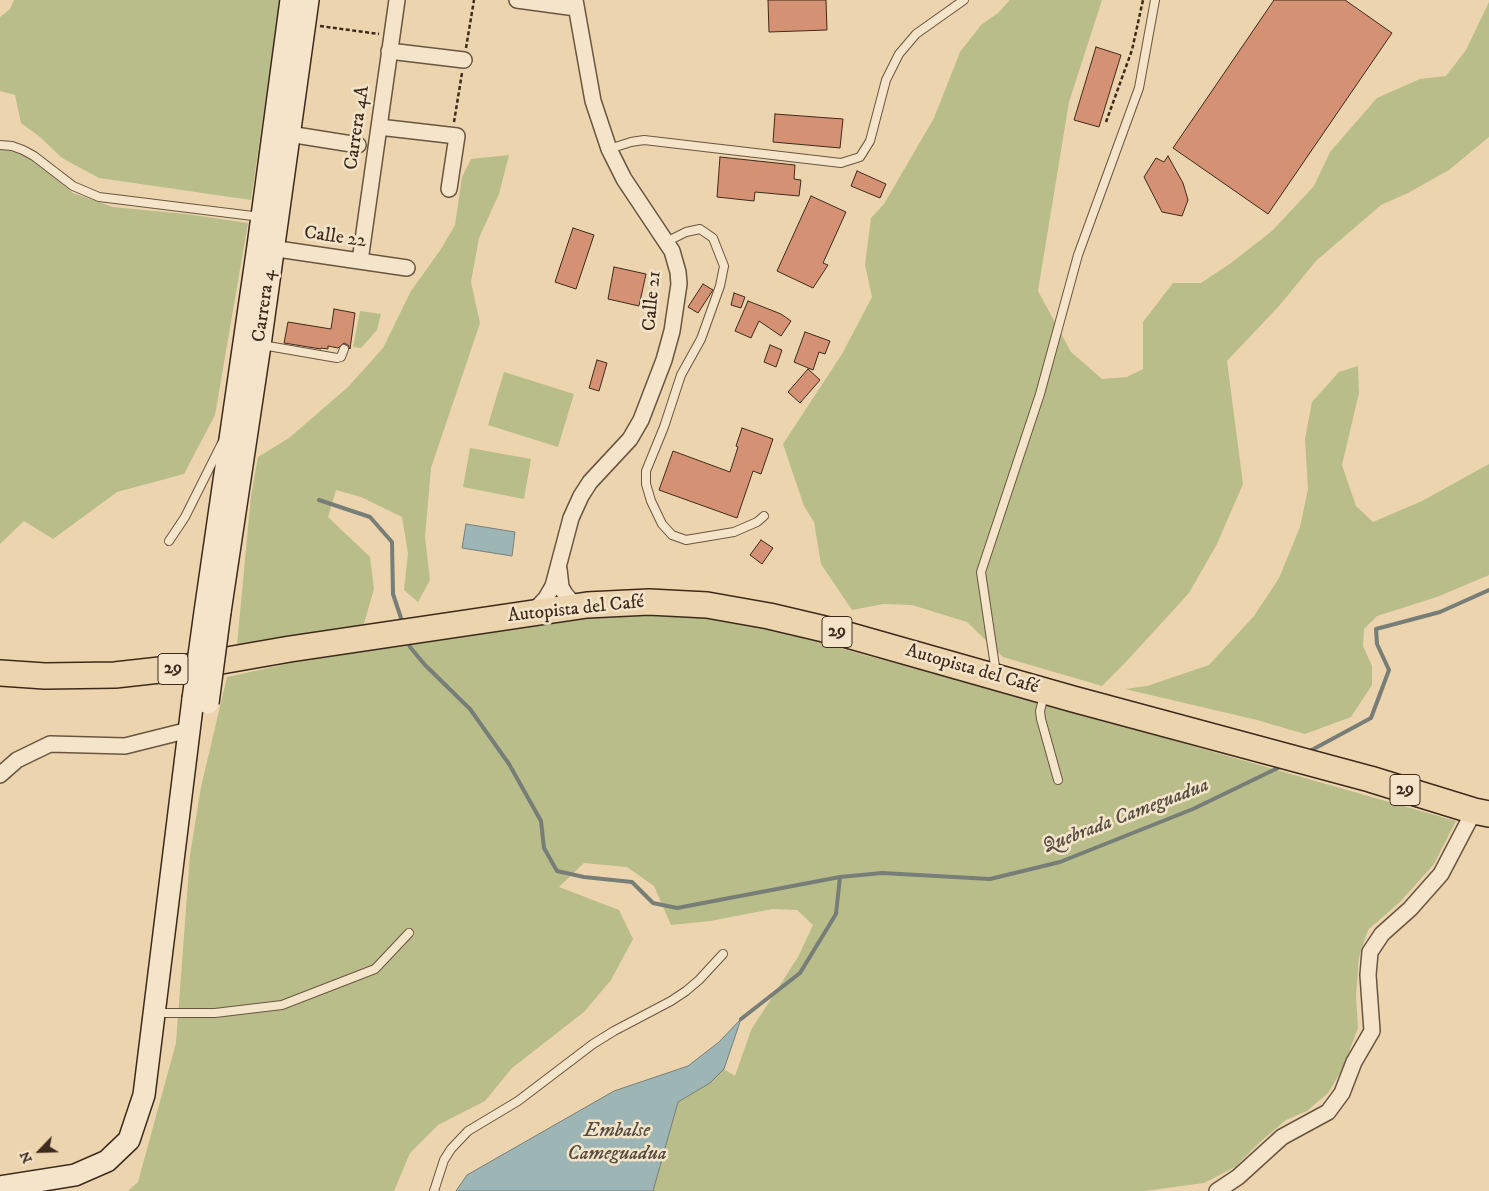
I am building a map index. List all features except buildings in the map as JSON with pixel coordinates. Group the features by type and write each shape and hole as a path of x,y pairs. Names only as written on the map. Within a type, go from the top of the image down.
{"highway":[{"name":"Autopista del Café","path":"0,673 45,676 115,675 187,667 533,612 619,603 677,602 738,610 837,632 1045,691 1223,738 1481,813"}],"main road":[{"name":"Carrera 4","path":"212,612 260,345 266,247 261,217 291,0"},
{"name":"Carrera 4","path":"212,612 232,427 289,134 308,0"},
{"path":"178,810 200,701 212,612"},
{"path":"0,1187 75,1175 107,1161 130,1140 144,1095 189,730 200,701"}],"street":[{"name":"Carrera 4A","path":"360,262 397,0"},
{"path":"517,0 576,4"},
{"name":"Calle 21","path":"533,612 546,598 553,586 571,518 581,496 590,482 630,439 641,420 664,360 672,331 679,284 676,261 666,242 624,179 609,149 593,101 576,4"},
{"path":"390,43 464,60"},
{"path":"379,127 457,136 449,189"},
{"path":"289,134 358,144"},
{"name":"Calle 22","path":"266,247 407,268"},
{"name":"Calle 21","path":"559,568 562,587 571,601 580,606"},
{"path":"0,775 17,760 50,744 125,746 189,730"},
{"path":"1217,1191 1238,1177 1282,1137 1328,1112 1342,1093 1354,1062 1372,1031 1368,975 1370,952 1382,934 1410,909 1441,874 1481,813"}],"lane":[{"path":"609,149 644,140 841,163 860,157 870,141 886,80 899,54 916,34 964,0"},
{"path":"997,677 981,572 1040,394 1078,255 1139,88 1155,0"},
{"path":"0,145 23,150 34,156 73,186 99,197 261,217"},
{"path":"666,242 686,232 700,229 713,238 724,266 720,286 701,339 681,375 664,427 646,471 646,484 651,501 662,524 672,535 686,540 734,532 757,522 764,516"},
{"path":"260,345 337,358 341,357 344,349"},
{"path":"169,540 185,517 212,462 232,427"},
{"path":"1045,691 1040,711 1041,719 1058,780"},
{"path":"155,1013 215,1013 282,1005 375,969 409,933"},
{"path":"434,1191 444,1160 459,1139 468,1131 518,1101 593,1044 686,991 700,980 723,954"}],"path":[{"path":"1106,122 1132,50 1143,0"},
{"path":"304,24 390,43"}],"green space":[{"path":"14,0 280,0 251,200 99,178 62,158 40,137 21,123 15,95 0,91 0,17 10,9"},
{"path":"1010,0 1102,0 1069,102 1038,291 1071,352 1102,379 1127,377 1143,369 1143,322 1173,283 1201,283 1231,263 1272,231 1314,186 1330,152 1377,98 1420,79 1446,76 1466,50 1489,2 1489,137 1449,170 1408,193 1381,205 1316,261 1279,306 1227,361 1243,484 1217,544 1189,593 1102,686 1003,657 967,622 912,605 883,604 852,610 821,564 814,522 804,506 783,444 842,354 872,297 865,265 871,218 884,204 934,118 960,52 981,25 998,13"},
{"path":"0,148 25,155 73,193 113,207 186,214 248,223 215,415 184,474 117,492 53,539 24,521 0,544"},
{"path":"509,155 499,194 479,238 471,282 480,323 431,468 425,537 430,580 418,602 404,590 408,553 402,517 361,497 336,490 328,517 370,557 374,589 363,627 237,645 251,496 258,457 289,438 348,387 383,348 411,291 441,249 455,225 462,177 471,159"},
{"path":"360,311 381,314 377,330 361,348 353,347"},
{"path":"1358,366 1359,393 1342,465 1356,506 1373,522 1422,501 1489,464 1489,575 1437,597 1377,616 1364,629 1363,646 1372,666 1372,685 1351,717 1305,734 1257,720 1125,689 1147,686 1209,665 1254,616 1279,578 1300,527 1308,489 1305,439 1312,402 1339,372"},
{"path":"504,372 574,394 558,447 488,425"},
{"path":"470,448 531,459 524,499 463,487"},
{"path":"643,610 707,618 798,635 1456,821 1434,864 1401,901 1368,930 1359,957 1356,995 1358,1028 1342,1070 1328,1093 1307,1111 1286,1120 1235,1167 1204,1183 1145,1191 653,1191 678,1102 710,1083 724,1069 735,1076 751,1030 798,957 813,925 797,910 773,909 710,921 671,925 654,886 627,867 584,863 559,887 619,910 633,939 611,980 584,1012 512,1068 485,1101 438,1125 410,1153 394,1191 128,1191 138,1182 176,1043 190,855 201,787 227,677 341,652 434,637"}],"water":[{"path":"466,524 515,532 512,556 462,548"},
{"name":"Embalse Cameguadua","path":"741,1019 724,1069 710,1083 678,1102 653,1191 456,1191 467,1175 614,1091 688,1066 719,1042"}],"waterway":[{"path":"319,500 370,517 392,542 393,594 403,624"},
{"name":"Quebrada Cameguadua","path":"1308,752 1371,718 1389,670 1377,644 1376,629 1440,612 1489,590"},
{"path":"408,640 410,647 425,665 470,709 509,764 541,821 544,848 557,871 584,877 632,882 653,903 677,908 840,877 882,873 990,879 1060,862 1193,809 1284,765"},
{"name":"Quebrada Cameguadua","path":"741,1019 800,973 836,914 840,877"}]}
